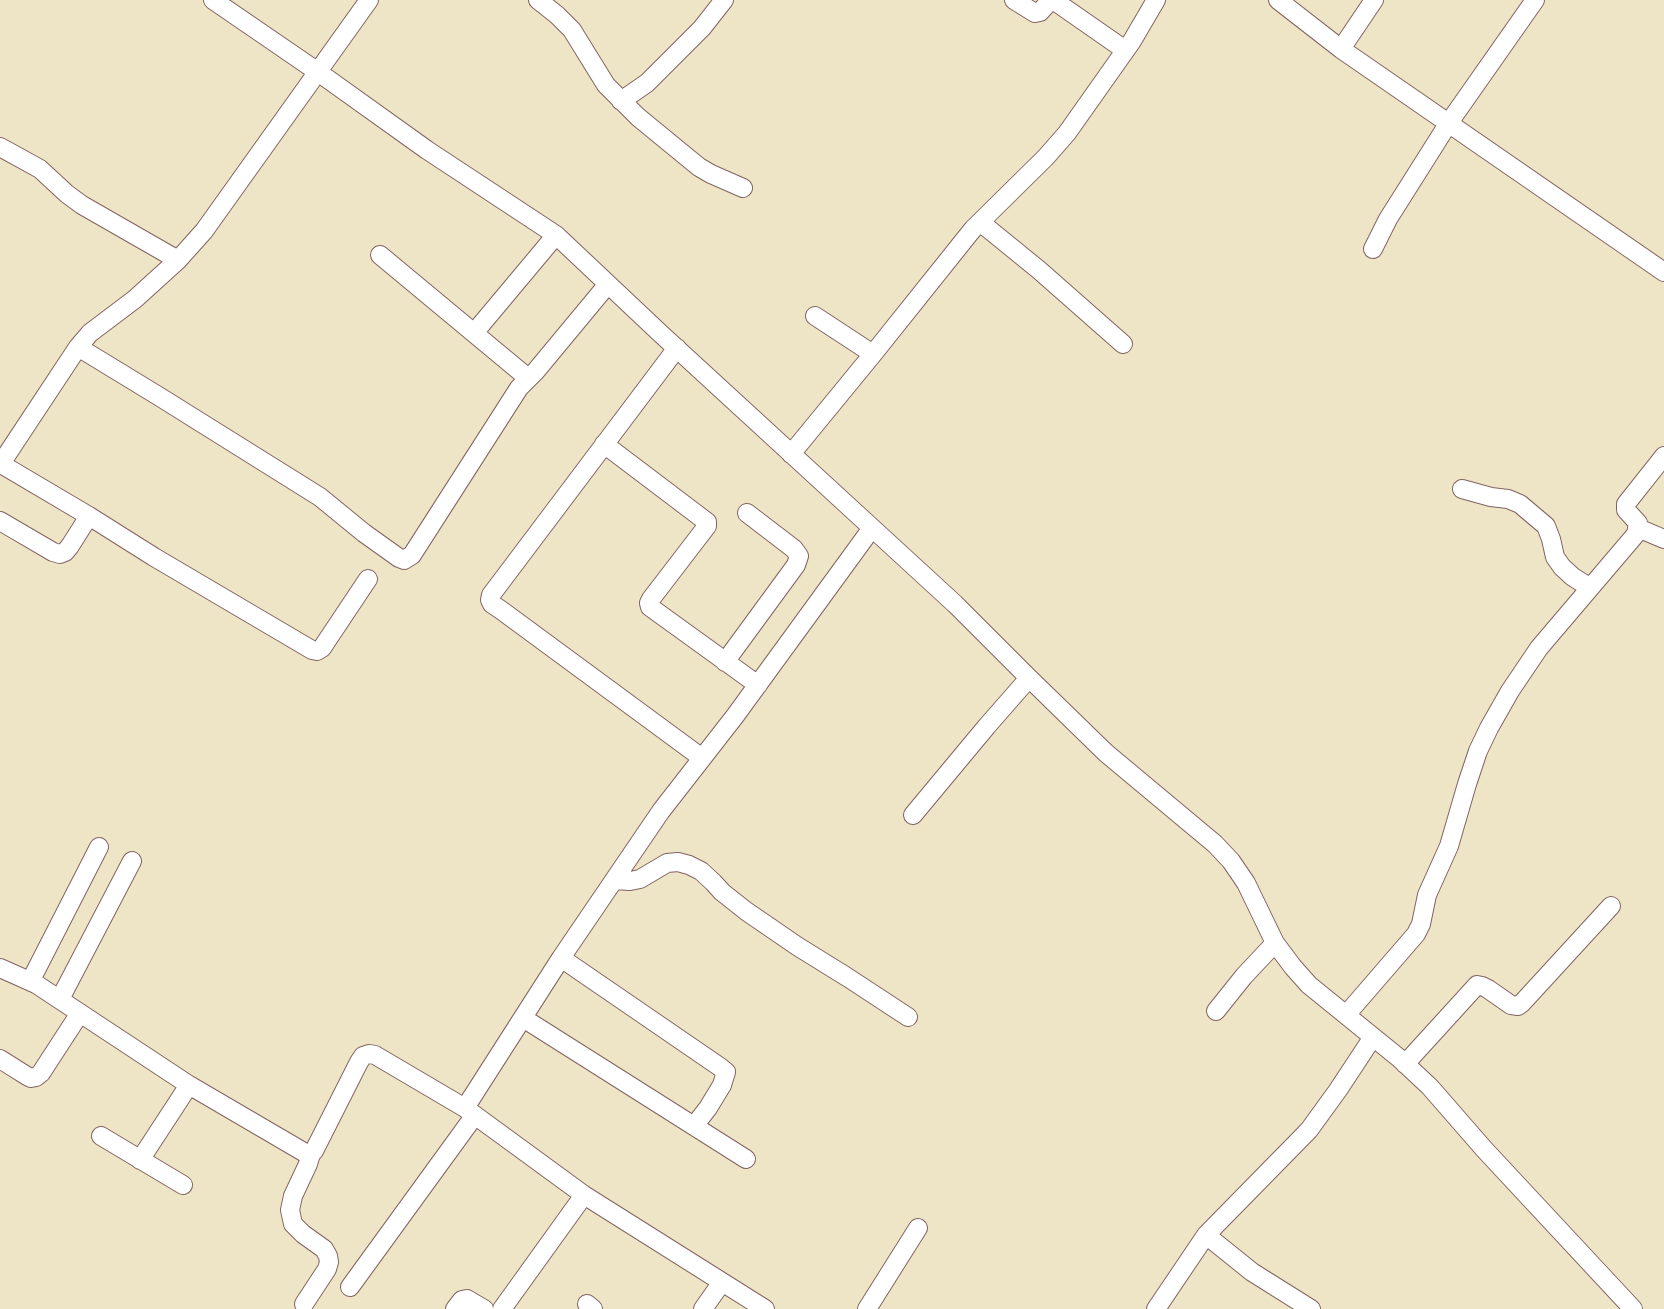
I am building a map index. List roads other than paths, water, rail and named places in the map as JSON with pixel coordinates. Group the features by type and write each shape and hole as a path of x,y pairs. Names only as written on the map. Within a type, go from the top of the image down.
{"street":[{"path":"213,0 427,150 556,235 955,604 1106,753 1215,844 1231,861 1245,883 1275,943 1293,968 1309,985 1430,1087 1484,1149 1633,1309"},
{"path":"368,579 322,648 317,651 312,650 0,465 90,333 135,299 178,260 204,231 369,0"},
{"path":"538,0 572,30 606,85 638,117 699,167 743,188"},
{"path":"621,101 646,83 702,28 724,0"},
{"path":"1014,0 1035,13 1040,12 1052,1 1059,4 1125,50"},
{"path":"791,454 980,222 1067,133 1125,50 1156,0"},
{"path":"1278,0 1341,49 1664,272"},
{"path":"1341,49 1374,0"},
{"path":"1373,249 1388,219 1448,124 1534,0"},
{"path":"0,147 40,169 82,205 178,260"},
{"path":"980,222 1123,344"},
{"path":"474,333 556,235"},
{"path":"380,255 528,378"},
{"path":"78,348 320,497 364,533 404,560 412,555 519,388 608,284"},
{"path":"815,316 873,354"},
{"path":"677,348 491,595 490,600 492,604 702,758"},
{"path":"604,444 707,522 707,526 649,603 650,607 758,685"},
{"path":"1346,1015 1416,934 1421,924 1427,896 1449,846 1478,751 1489,728 1510,691 1539,648 1636,534 1638,523 1626,510 1626,504 1664,456"},
{"path":"1462,489 1508,499 1520,504 1546,526 1555,556 1562,567 1589,587"},
{"path":"725,662 796,565 799,556 794,549 747,513"},
{"path":"0,521 60,554 70,546 89,516"},
{"path":"350,1287 470,1111 523,1018 614,880 661,812 758,685 872,528"},
{"path":"1638,528 1664,539"},
{"path":"913,815 1029,678"},
{"path":"36,984 33,976 99,847"},
{"path":"60,999 132,861"},
{"path":"614,880 640,879 668,863 689,864 701,871 746,911 908,1017"},
{"path":"1405,1064 1477,985 1511,1005 1518,1006 1522,1003 1611,906"},
{"path":"1216,1011 1275,943"},
{"path":"561,958 726,1072 722,1085 694,1126"},
{"path":"0,968 36,984 189,1085 311,1155"},
{"path":"0,1059 31,1078 36,1077 41,1073 80,1013"},
{"path":"523,1018 746,1159"},
{"path":"1156,1309 1206,1235 1309,1130 1373,1037"},
{"path":"304,1304 327,1269 329,1262 324,1249 293,1224 290,1210 293,1196 311,1155 359,1062 363,1056 369,1054 375,1055 470,1111 584,1195 765,1309"},
{"path":"140,1160 189,1085"},
{"path":"101,1136 183,1185"},
{"path":"502,1309 584,1195"},
{"path":"867,1309 918,1228"},
{"path":"1206,1235 1252,1272 1311,1309"},
{"path":"703,1309 722,1282"},
{"path":"455,1309 462,1300 466,1299 484,1309"}]}
